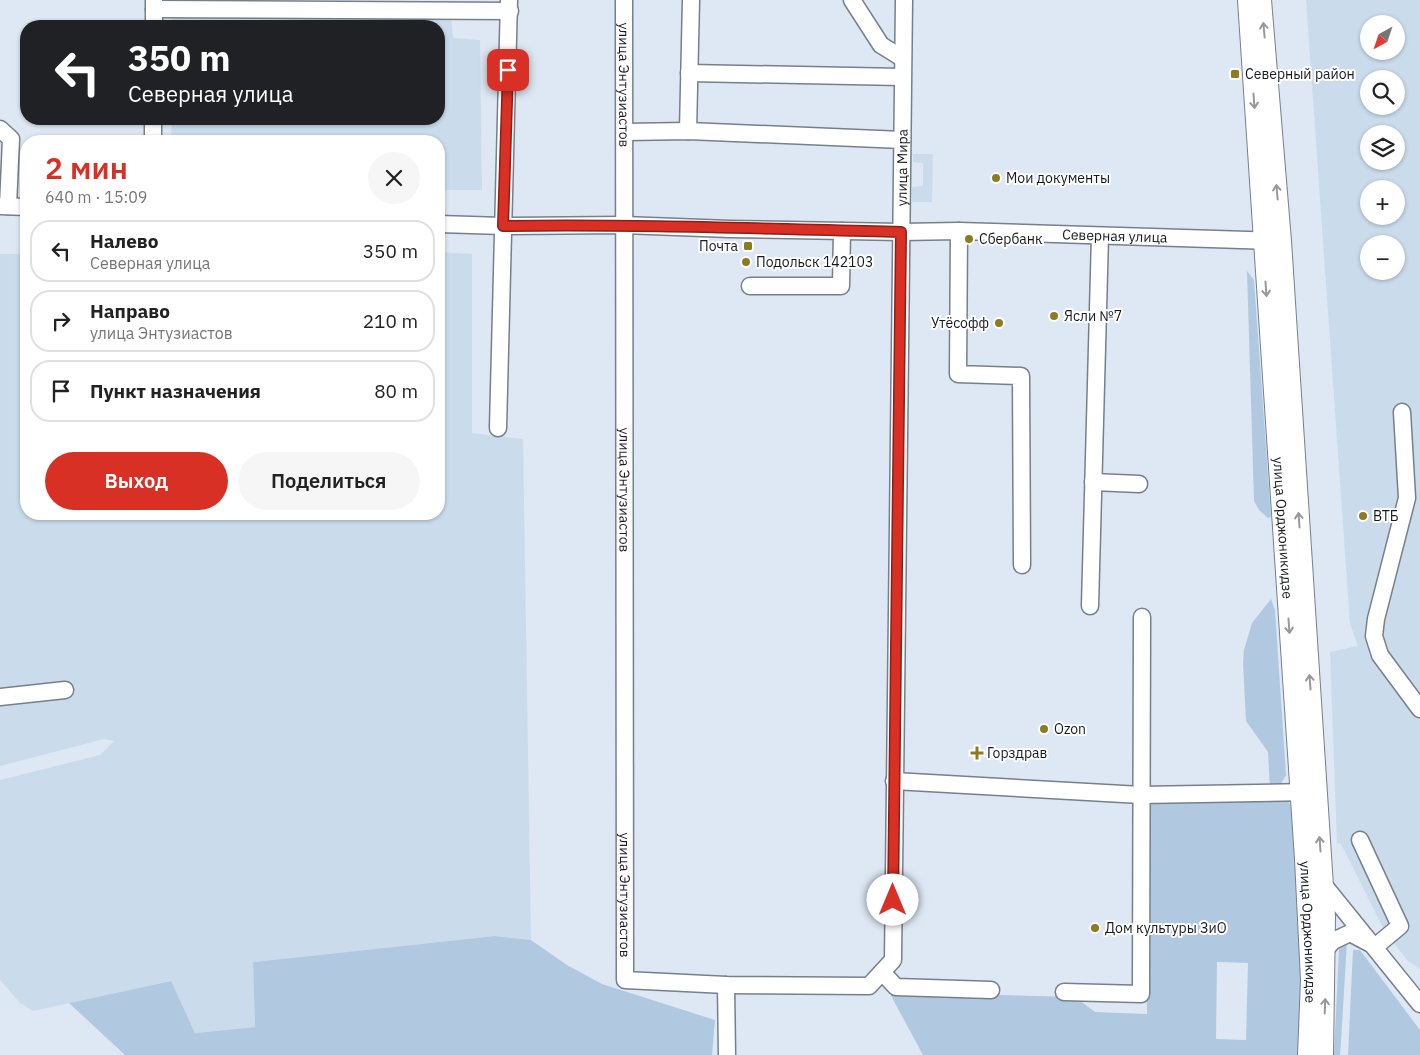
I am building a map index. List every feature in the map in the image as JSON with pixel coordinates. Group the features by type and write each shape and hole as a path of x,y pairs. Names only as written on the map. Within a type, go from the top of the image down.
{"main road":[{"name":"улица Орджоникидзе","path":"1248,0 1272,241"},
{"name":"улица Орджоникидзе","path":"1261,0 1272,241 1308,792 1311,980 1308,1055"},
{"name":"улица Орджоникидзе","path":"1308,792 1323,884 1325,950 1323,1055"}],"street":[{"name":"улица Энтузиастов","path":"624,0 626,132 623,225 625,980 726,985"},
{"path":"688,131 692,0"},
{"path":"852,0 881,45 902,58"},
{"name":"улица Мира","path":"726,985 869,986 892,960 904,0"},
{"path":"154,20 154,4 510,6 498,428"},
{"path":"690,73 902,77"},
{"path":"0,129 11,139 4,206 20,207"},
{"path":"626,132 688,131 902,140"},
{"name":"Северная улица","path":"445,224 503,226 623,225 730,230 959,231 1272,241"},
{"path":"750,286 841,286 842,231"},
{"path":"959,231 958,374 1021,376 1022,565"},
{"path":"1090,606 1100,236"},
{"path":"1402,412 1406,498 1376,620 1374,636 1380,654 1420,709"},
{"path":"1093,482 1139,484"},
{"path":"1064,992 1141,994 1142,617"},
{"path":"0,697 65,690"},
{"path":"894,781 1141,795 1308,792"},
{"path":"1360,840 1400,926 1376,946"},
{"name":"улица Орджоникидзе","path":"1323,884 1376,946 1420,1004"},
{"name":"улица Орджоникидзе","path":"1325,950 1333,941 1350,933 1376,946"},
{"path":"882,972 896,987 991,990"},
{"path":"726,985 727,1055"}],"shaded area":[{"path":"1306,0 1420,0 1420,969 1407,960 1384,930 1341,844 1337,843 1330,652 1358,646 1350,624"},
{"path":"172,14 451,16 453,38 480,40 482,190 445,190 445,135 171,135 172,125 445,125 445,20 172,20"},
{"path":"913,154 933,154 932,202 912,202 912,187 923,186 923,163 913,162"},
{"path":"445,252 472,254 472,433 523,439 531,940 495,936 253,962 255,1027 195,1033 170,981 33,1011 20,1003 0,980 0,780 100,755 114,741 104,739 0,766 0,254 20,254 20,520 445,520"},
{"path":"1247,271 1254,280 1271,517 1268,518 1259,510 1254,501"},
{"path":"1271,599 1275,610 1286,775 1279,787 1270,790 1268,752 1246,721 1243,663 1244,650 1252,623"},
{"path":"1277,797 1288,801 1295,811 1305,946 1302,1055 923,1055 889,992 1075,997 1095,1012 1147,1014 1147,798","holes":["1217,962 1248,963 1246,1040 1216,1039"]},
{"path":"495,936 531,940 567,965 602,984 715,1020 712,1055 125,1055 69,1003 171,981 195,1033 255,1027 253,962"},
{"path":"1344,941 1347,941 1340,1055 1334,1055 1339,948"},
{"path":"1353,950 1360,950 1420,1030 1420,1055 1348,1055"}],"place":[{"name":"Северный район","path":"1235,74"},
{"name":"Мои документы","path":"996,178"},
{"name":"Сбербанк","path":"969,239"},
{"name":"Почта","path":"748,246"},
{"name":"Подольск 142103","path":"746,262"},
{"name":"Ясли №7","path":"1054,316"},
{"name":"Утёсофф","path":"999,323"},
{"name":"ВТБ","path":"1363,516"},
{"name":"Ozon","path":"1044,729"},
{"name":"Горздрав","path":"977,753"},
{"name":"Дом культуры ЗиО","path":"1095,928"}],"route":[{"path":"508,70 503,226 623,225 730,230 901,232 893,900"}]}
